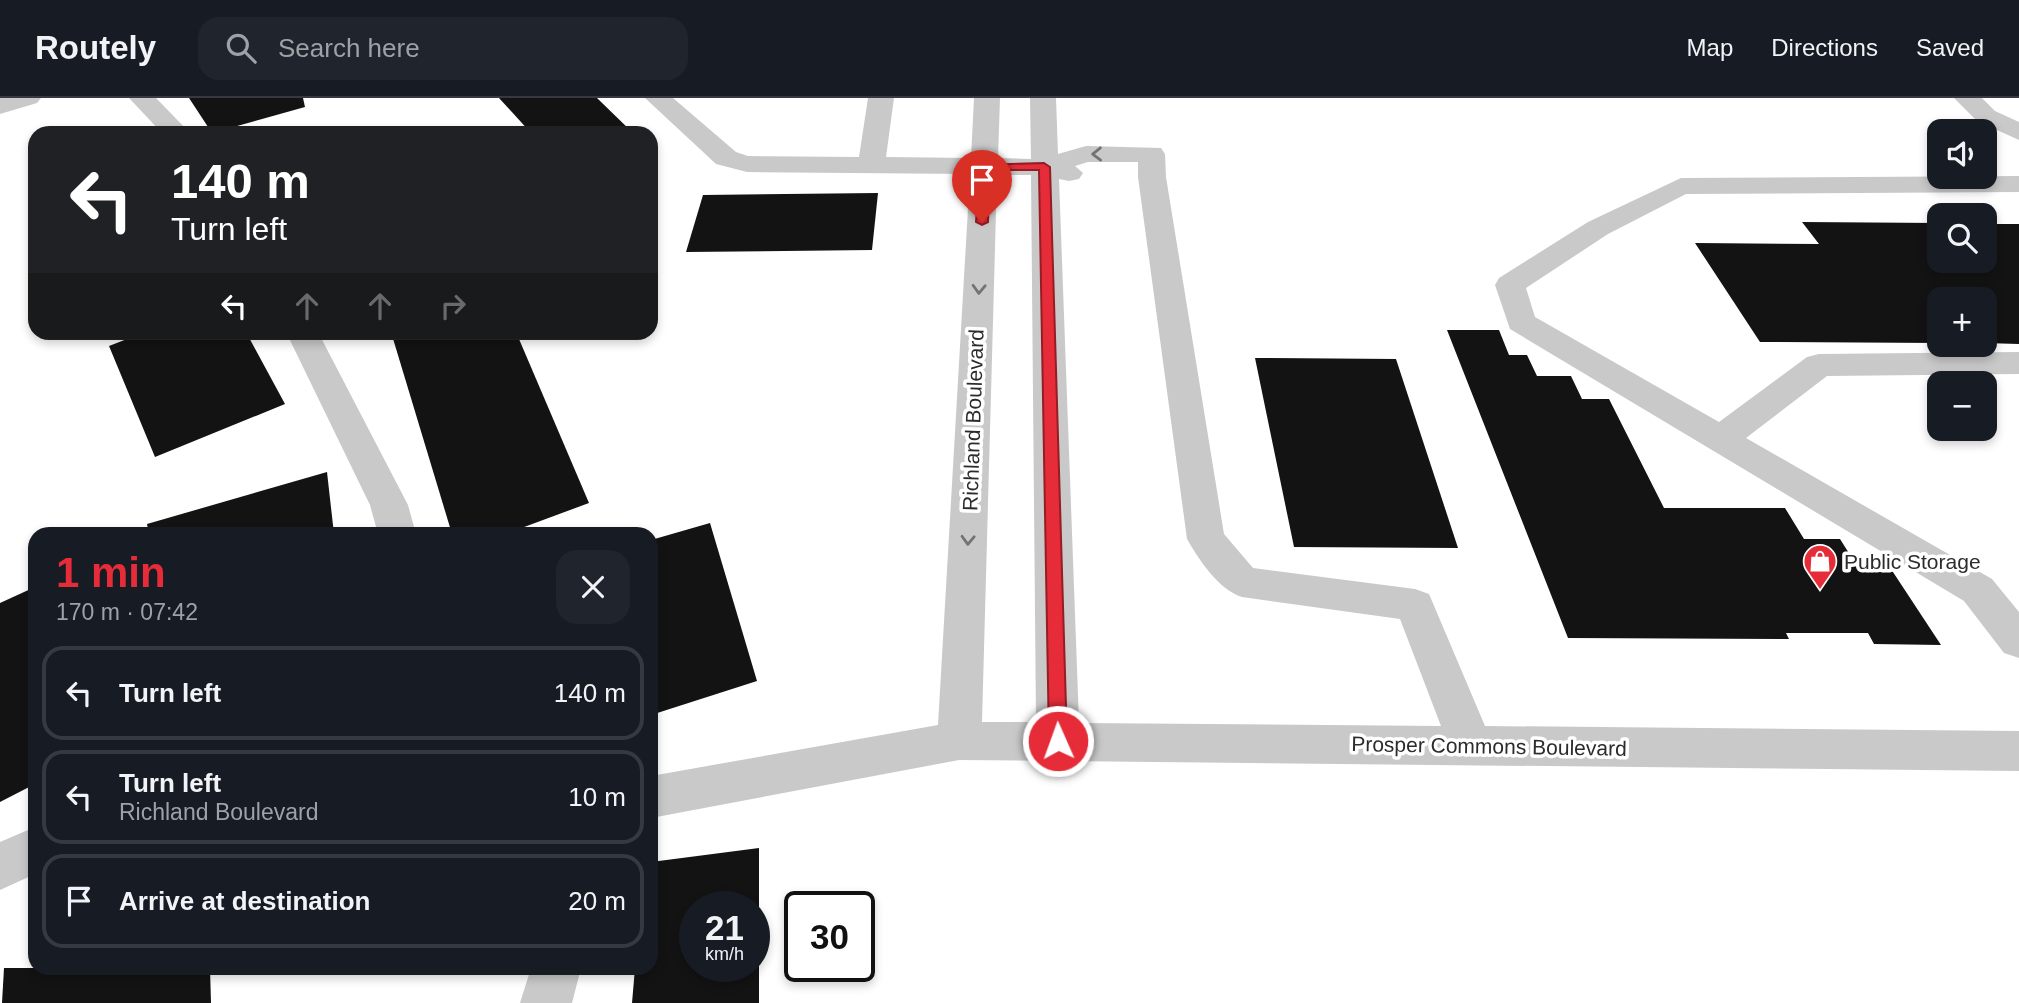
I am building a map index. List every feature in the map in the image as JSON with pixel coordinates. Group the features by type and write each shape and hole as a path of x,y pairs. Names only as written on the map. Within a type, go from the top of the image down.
{"street":[{"path":"0,106 28,98"},
{"path":"142,98 170,126"},
{"path":"658,98 726,158 747,164 1044,167 1086,177 1152,166 1206,539 1242,582 1415,606 1471,746"},
{"path":"871,165 881,98"},
{"name":"Richland Boulevard","path":"959,741 987,98"},
{"path":"1043,98 1058,741"},
{"path":"1967,98 1986,116 2019,132"},
{"path":"2019,184 1681,186 1598,228 1510,285 1521,322 1978,590 2019,641"},
{"path":"306,340 389,505 395,527"},
{"path":"1719,440 1819,365 2019,363"},
{"name":"Prosper Commons Boulevard","path":"658,796 959,741 2019,751"},
{"path":"0,867 28,853"},
{"path":"546,1003 554,975"}],"building":[{"path":"189,98 303,98 305,107 237,126 207,126"},
{"path":"499,98 597,98 626,126 525,126"},
{"path":"878,193 872,250 686,252 703,195"},
{"path":"1802,222 1927,223 1927,273 1997,273 1997,224 2019,224 2019,344 1997,343 1997,287 1927,287 1927,343 1760,342 1695,243 1819,244"},
{"path":"1447,330 1499,330 1509,355 1527,355 1537,376 1571,376 1582,399 1609,399 1664,508 1785,508 1804,539 1840,539 1859,569 1891,569 1941,645 1874,644 1868,633 1786,633 1789,639 1568,638"},
{"path":"124,340 250,340 285,404 155,457 109,346"},
{"path":"393,340 519,340 589,503 524,527 450,527"},
{"path":"1255,358 1396,359 1458,548 1294,547"},
{"path":"327,472 333,527 148,527 147,524"},
{"path":"710,523 757,681 658,713 658,538"},
{"path":"28,590 28,788 0,802 0,603"},
{"path":"759,848 759,891 679,891 679,982 759,982 759,1003 632,1003 634,975 658,975 658,861"},
{"path":"4,968 28,968 28,975 210,975 211,1003 2,1003"}],"place":[{"name":"Public Storage","path":"1820,591"}],"route":[{"path":"982,222 984,167 1044,167 1058,741"}]}
